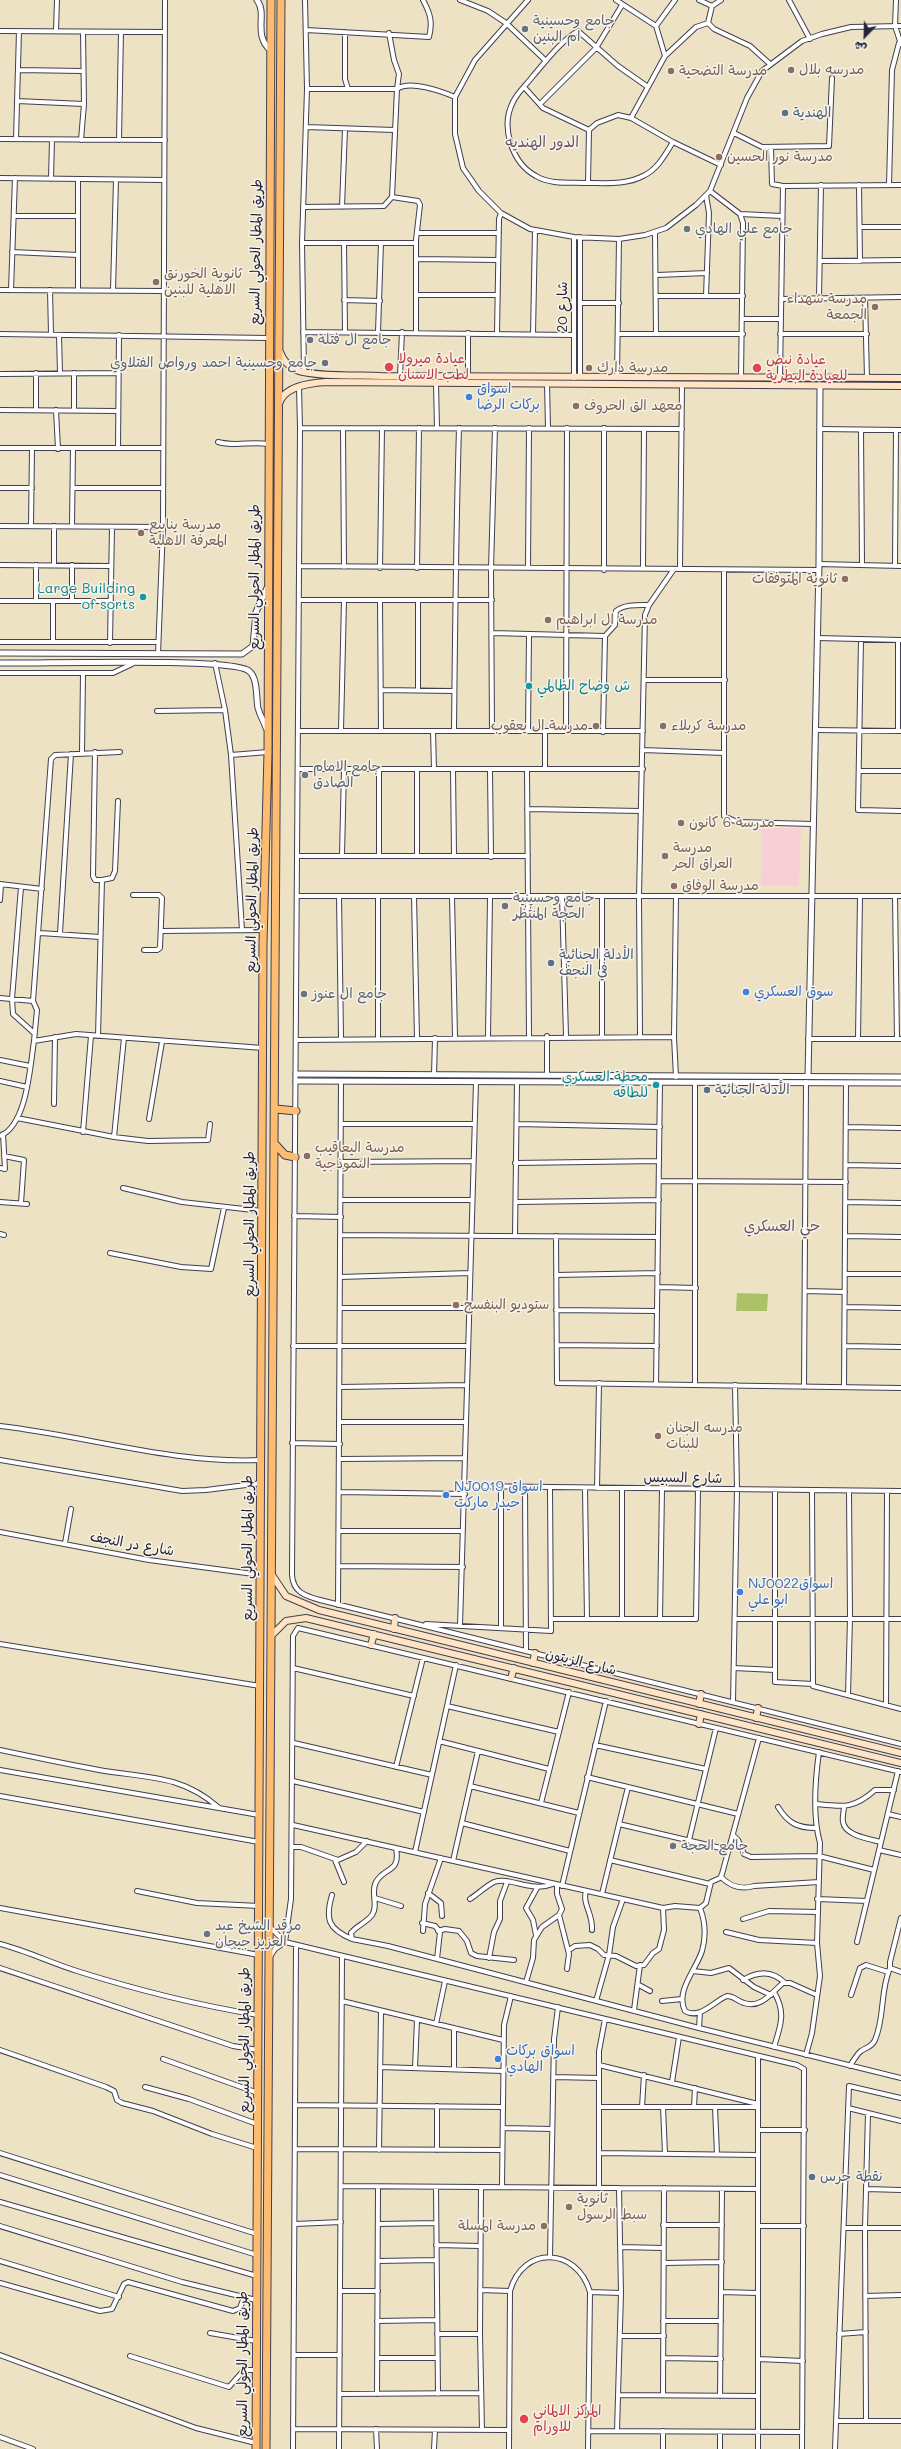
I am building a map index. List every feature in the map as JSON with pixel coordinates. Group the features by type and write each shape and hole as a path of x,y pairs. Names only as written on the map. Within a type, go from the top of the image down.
{"highway":[{"name":"طريق المطار الحولي السريع","path":"256,2446 262,1483 263,944 268,752 268,338 272,0"},
{"name":"طريق المطار الحولي السريع","path":"266,2449 272,1635 271,1571 277,969 278,406 281,0"},
{"path":"263,944 270,946 277,944"},
{"path":"263,969 270,967 277,969"},
{"path":"276,1109 296,1111"},
{"path":"275,1144 285,1155 294,1157"},
{"path":"256,2323 261,2325 267,2323"},
{"path":"256,2344 267,2347"}],"main road":[{"path":"279,349 283,359 290,367 304,372 436,383 901,386"},
{"path":"278,406 286,394 299,387 312,383 389,379 400,376 577,378 901,378"},
{"path":"751,378 754,382 752,385"},
{"path":"773,385 771,382 777,378"},
{"name":"شارع الزيتون","path":"271,1571 277,1585 293,1600 335,1614 901,1753"},
{"path":"332,1624 331,1619 335,1614"},
{"name":"شارع الزيتون","path":"272,1635 279,1625 293,1618 306,1618 901,1763"},
{"path":"394,1629 395,1618"},
{"path":"371,1645 374,1634"},
{"path":"533,1663 535,1653"},
{"path":"511,1678 514,1668"},
{"path":"600,1689 604,1684 601,1680"},
{"path":"620,1694 620,1689 623,1685"},
{"path":"699,1704 701,1694"},
{"path":"756,1718 758,1708"},
{"path":"699,1724 701,1714"}],"street":[{"path":"56,31 57,0"},
{"path":"158,654 163,527 163,291 166,0"},
{"path":"257,0 261,8 262,38 271,51"},
{"path":"304,372 302,243 306,128 305,0"},
{"path":"306,30 389,33 429,37 431,28 430,14 423,0"},
{"path":"460,0 488,11 506,23 546,61"},
{"path":"528,0 506,23 475,60 455,97 455,134 463,168 479,191 502,213 535,230 574,237 618,238 655,232 666,228 710,191 747,98 762,71 770,64 810,39 850,26 901,26"},
{"path":"616,0 622,6 656,26 665,56"},
{"path":"656,26 675,0"},
{"path":"699,0 712,6"},
{"path":"708,23 712,6 721,0"},
{"path":"789,0 810,39"},
{"path":"889,185 892,70 900,44 895,26 896,0"},
{"path":"541,103 596,48 622,6"},
{"path":"631,118 665,56 696,27 708,23"},
{"path":"708,23 714,29 750,46 770,64"},
{"path":"0,31 165,32"},
{"path":"16,139 19,31"},
{"path":"648,87 618,66 596,48 583,33 578,31 546,61 513,102 508,116 508,133 513,152 524,166 536,176 560,182 625,182 644,176 656,166 673,142"},
{"path":"82,140 84,104 82,71 83,32"},
{"path":"119,140 121,32"},
{"path":"345,32 345,79 348,89"},
{"path":"303,207 384,206 392,197 394,130 399,74 394,60 389,33"},
{"path":"18,70 82,71"},
{"path":"734,133 751,143 771,148 829,146 832,78"},
{"path":"306,89 397,89 408,85 424,87 455,97"},
{"path":"524,87 541,103 543,108 589,130"},
{"path":"17,101 84,104"},
{"path":"589,130 597,124 618,115 631,118 673,142 721,165"},
{"path":"306,128 394,130"},
{"path":"342,207 345,129"},
{"path":"588,183 589,130"},
{"path":"0,139 165,140"},
{"path":"51,179 52,140"},
{"path":"771,148 772,184 783,186 901,185"},
{"path":"0,178 164,180"},
{"path":"11,290 15,178"},
{"path":"78,179 78,290"},
{"path":"113,290 116,180"},
{"path":"819,298 821,185"},
{"path":"777,378 781,319 783,186"},
{"path":"859,186 860,261"},
{"path":"710,191 740,214 743,223 743,334 741,378"},
{"path":"706,195 709,207 706,296"},
{"path":"392,197 418,201 420,205 416,243 416,333"},
{"path":"497,333 499,219 502,213"},
{"path":"740,214 782,216"},
{"path":"14,216 78,216"},
{"path":"860,227 901,227"},
{"path":"533,334 535,230"},
{"path":"655,232 657,275 656,334"},
{"path":"418,233 499,233"},
{"name":"شارع 20","path":"574,237 574,334 577,378"},
{"name":"شارع 20","path":"577,378 580,303 580,237"},
{"path":"617,378 619,334 618,238"},
{"path":"302,243 416,243"},
{"path":"344,243 345,332"},
{"path":"378,332 381,243"},
{"path":"12,252 78,255"},
{"path":"416,259 498,260"},
{"path":"820,261 901,260"},
{"path":"657,275 706,273"},
{"path":"0,290 163,291"},
{"path":"50,290 51,334"},
{"path":"417,295 497,295"},
{"path":"657,296 743,296"},
{"path":"781,299 901,297"},
{"path":"865,298 867,378"},
{"path":"344,300 380,301"},
{"path":"580,303 619,303"},
{"path":"743,319 781,319"},
{"path":"303,332 574,334"},
{"path":"400,376 402,332"},
{"path":"468,333 468,376"},
{"path":"0,334 268,338"},
{"path":"59,334 60,373"},
{"path":"619,334 743,334"},
{"path":"780,334 867,334"},
{"path":"118,335 118,448"},
{"path":"36,373 36,410"},
{"path":"74,373 74,410"},
{"path":"0,374 118,373"},
{"path":"436,383 437,428"},
{"path":"547,384 548,428"},
{"path":"680,568 682,384"},
{"path":"804,1386 805,1182 819,570 821,429 820,385"},
{"path":"299,387 297,1040 294,1157 292,1581 301,1594 338,1604 901,1744"},
{"path":"0,410 118,411"},
{"path":"56,410 58,449"},
{"path":"300,428 682,429"},
{"path":"344,428 344,567"},
{"path":"380,568 382,428"},
{"path":"417,568 419,428"},
{"path":"454,730 454,600 457,569 459,428"},
{"path":"492,731 493,633 491,569 495,428"},
{"path":"528,568 530,428"},
{"path":"566,731 568,569 567,428"},
{"path":"604,428 604,570"},
{"path":"643,568 644,429"},
{"path":"821,429 901,430"},
{"path":"861,430 862,565"},
{"path":"895,566 896,430"},
{"path":"218,442 232,446 255,442 268,444"},
{"path":"0,448 163,448"},
{"path":"31,526 32,449"},
{"path":"72,526 73,449"},
{"path":"0,488 32,488"},
{"path":"73,488 163,488"},
{"path":"0,526 163,527"},
{"path":"54,526 54,565"},
{"path":"110,643 112,527"},
{"path":"819,564 901,566"},
{"path":"0,565 111,566"},
{"path":"36,565 36,601"},
{"path":"72,566 72,601"},
{"path":"299,566 604,570 680,568 692,571 819,570"},
{"path":"640,1035 639,896 643,769 645,615 649,605 674,569"},
{"path":"724,571 724,816 737,822 813,824"},
{"path":"0,653 239,654 247,652 254,643 256,612 265,594 268,581"},
{"path":"299,600 380,602 492,600"},
{"path":"341,730 344,600"},
{"path":"0,601 111,601"},
{"path":"53,601 53,642"},
{"path":"418,601 418,690"},
{"path":"380,602 381,730"},
{"path":"603,732 605,636 615,625 616,611 634,605 649,605"},
{"path":"493,633 605,636"},
{"path":"528,731 530,635"},
{"path":"815,730 899,731 900,640 817,638"},
{"path":"861,639 858,810 901,810"},
{"path":"0,642 158,642"},
{"path":"64,653 67,658 65,664"},
{"path":"84,654 82,659 85,664"},
{"path":"0,663 215,663 237,666 250,672 258,709 267,735"},
{"path":"215,663 225,710 231,754 242,930"},
{"path":"0,673 112,673 132,664"},
{"path":"82,753 83,674"},
{"path":"644,680 725,680"},
{"path":"381,690 454,691"},
{"path":"157,711 225,710"},
{"path":"298,731 454,730 643,732"},
{"path":"433,731 434,769"},
{"path":"544,769 545,731"},
{"path":"643,750 724,753"},
{"path":"95,752 93,876 95,880 112,878 115,871 118,801"},
{"path":"0,1168 4,1169 2,1135 12,1129 17,1118 27,1087 34,1041 37,1010 33,1001 40,933 51,763 55,754 120,752"},
{"path":"231,754 268,752"},
{"path":"60,933 71,754"},
{"path":"298,769 643,769"},
{"path":"342,856 344,769"},
{"path":"379,769 379,855"},
{"path":"417,769 417,856"},
{"path":"454,769 454,856"},
{"path":"490,769 491,857"},
{"path":"527,769 529,1036"},
{"path":"859,771 901,771"},
{"path":"527,809 641,811"},
{"path":"297,856 528,856"},
{"path":"98,1036 102,880"},
{"path":"0,900 1,884 42,889"},
{"path":"21,887 12,999 13,1014 34,1033"},
{"path":"133,895 161,896 160,949 144,950"},
{"path":"297,896 901,896"},
{"path":"340,896 341,1038"},
{"path":"378,896 378,1038"},
{"path":"414,896 417,1038"},
{"path":"452,896 455,1037"},
{"path":"488,1037 490,896"},
{"path":"562,896 566,1036"},
{"path":"602,896 602,1036"},
{"path":"858,1038 860,896"},
{"path":"808,1039 899,1039 895,896"},
{"path":"676,897 674,1037 676,1077"},
{"path":"161,931 264,930"},
{"path":"40,933 60,933 100,937"},
{"path":"0,998 33,1001"},
{"path":"297,1040 341,1038 640,1035 674,1037"},
{"path":"34,1041 55,1036 98,1036 162,1042 263,1048"},
{"path":"54,1104 55,1036"},
{"path":"83,1132 91,1036"},
{"path":"547,1036 547,1075"},
{"path":"114,1137 124,1038"},
{"path":"434,1075 435,1038"},
{"path":"150,1119 162,1042"},
{"path":"0,1060 30,1066"},
{"path":"296,1074 547,1075 611,1079"},
{"path":"296,1081 517,1082 676,1077 807,1079 846,1083 901,1083"},
{"path":"626,1079 660,1082 696,1082 901,1077"},
{"path":"0,1081 27,1087"},
{"path":"338,1604 340,1492 341,1081"},
{"path":"460,1626 464,1531 476,1082"},
{"path":"515,1236 517,1082"},
{"path":"656,1384 660,1082"},
{"path":"696,1082 696,1385"},
{"path":"844,1387 846,1083"},
{"path":"17,1118 83,1132 148,1141 208,1140 210,1124"},
{"path":"341,1124 474,1124"},
{"path":"517,1124 660,1127"},
{"path":"846,1127 901,1128"},
{"path":"4,1156 24,1160 21,1203"},
{"path":"341,1162 473,1161"},
{"path":"515,1164 659,1161"},
{"path":"846,1165 901,1166"},
{"path":"659,1181 846,1182"},
{"path":"123,1188 182,1202 263,1212"},
{"path":"341,1200 472,1200"},
{"path":"516,1202 659,1200"},
{"path":"0,1202 27,1204"},
{"path":"846,1202 901,1203"},
{"path":"110,1253 181,1267 211,1269 224,1208"},
{"path":"294,1216 341,1217"},
{"path":"340,1234 658,1237"},
{"path":"556,1236 557,1383 901,1388"},
{"path":"846,1236 901,1237"},
{"path":"340,1276 470,1273"},
{"path":"556,1275 658,1273"},
{"path":"845,1274 901,1274"},
{"path":"658,1287 696,1288"},
{"path":"805,1291 845,1292"},
{"path":"845,1307 901,1308"},
{"path":"340,1308 469,1308"},
{"path":"556,1310 657,1311"},
{"path":"557,1345 657,1346"},
{"path":"293,1346 468,1346"},
{"path":"845,1346 901,1347"},
{"path":"597,1488 599,1383"},
{"path":"340,1387 467,1385"},
{"path":"733,1702 736,1618 737,1489 735,1385"},
{"path":"340,1422 466,1422"},
{"path":"0,1426 186,1458 231,1461 262,1460"},
{"path":"292,1443 340,1444"},
{"path":"340,1459 466,1458"},
{"path":"0,1460 182,1490 206,1490 262,1483"},
{"name":"شارع السبيس","path":"465,1486 901,1491"},
{"path":"501,1487 501,1628"},
{"path":"525,1487 526,1651"},
{"path":"415,1624 551,1630 550,1487"},
{"path":"585,1488 587,1619"},
{"path":"622,1488 622,1619"},
{"path":"660,1619 662,1489"},
{"path":"551,1619 696,1618 698,1489"},
{"path":"775,1490 775,1682 813,1684 813,1686 901,1709"},
{"path":"812,1490 813,1684"},
{"path":"848,1695 850,1618 849,1491"},
{"path":"886,1705 887,1491"},
{"path":"340,1492 464,1494"},
{"path":"65,1543 71,1509"},
{"path":"339,1530 464,1531"},
{"name":"شارع در النجف","path":"0,1532 149,1560 261,1575"},
{"path":"339,1566 462,1567"},
{"path":"736,1618 901,1619"},
{"path":"269,1959 275,1949 285,1942 291,1899 294,1743 293,1632 298,1628 900,1772 894,1790 856,1942"},
{"path":"0,1644 260,1686"},
{"path":"396,1767 423,1658"},
{"path":"415,1852 456,1665"},
{"path":"293,1668 414,1696"},
{"path":"734,1668 775,1670"},
{"path":"541,1803 569,1692"},
{"path":"567,1969 569,1950 559,1916 562,1905 557,1894 557,1885 570,1851 606,1701"},
{"path":"447,1706 559,1732"},
{"path":"689,1840 716,1728"},
{"path":"721,1877 759,1738"},
{"path":"440,1741 549,1769"},
{"path":"294,1743 432,1775"},
{"path":"596,1745 706,1769"},
{"path":"0,1750 101,1770 168,1780 201,1793 218,1808"},
{"path":"453,1861 478,1751"},
{"path":"806,2055 812,2033 820,1976 816,1943 820,1843 816,1828 816,1777 818,1752"},
{"path":"0,1770 260,1815"},
{"path":"587,1777 738,1814"},
{"path":"293,1781 424,1812"},
{"path":"470,1786 579,1813"},
{"path":"602,1894 628,1787"},
{"path":"817,1804 844,1806 863,1800 874,1790 894,1790"},
{"path":"0,1796 259,1843"},
{"path":"844,1806 842,1822 845,1827 854,1834 881,1842"},
{"path":"778,1807 786,1820 795,1825 816,1828"},
{"path":"888,1814 901,1817"},
{"path":"462,1823 570,1851"},
{"path":"619,1824 729,1850"},
{"path":"293,1825 663,1908 675,1906 700,1908 706,1903 710,1884 713,1880 721,1877"},
{"path":"733,1836 738,1840 744,1854 752,1857 819,1856 874,1870"},
{"path":"292,1847 301,1847 335,1860 350,1856 367,1842"},
{"path":"352,1939 351,1933 354,1929 371,1917 376,1909 376,1881 392,1870 397,1862 396,1848"},
{"path":"879,1850 901,1855"},
{"path":"423,1931 422,1923 428,1893 441,1858"},
{"path":"335,1860 344,1882"},
{"path":"610,1860 710,1884"},
{"path":"721,1877 728,1884 744,1889 775,1884 819,1882"},
{"path":"470,1899 494,1882 507,1882 537,1888 557,1885"},
{"path":"489,1958 492,1941 500,1919 500,1901 507,1882"},
{"path":"536,1935 533,1920 526,1908 537,1888"},
{"path":"137,1891 187,1902 259,1906"},
{"path":"586,1891 585,1901 593,1919 592,1930"},
{"path":"428,1893 441,1903 442,1916"},
{"path":"332,1895 328,1908 328,1919 339,1934 352,1939 437,1959 699,2028 901,2078"},
{"path":"375,1898 401,1906"},
{"path":"596,2000 609,1955 613,1927 623,1899"},
{"path":"817,1899 867,1901"},
{"path":"0,1908 258,1956"},
{"path":"569,1950 575,1946 590,1945 598,1949 600,1953 644,1965 653,1953 659,1949 664,1930 663,1908"},
{"path":"700,1908 703,1918 704,1942 693,1971 683,1991 682,1999 685,2011 693,2014 700,2012 711,2007 727,1996 748,2004 756,2004 785,1983"},
{"path":"743,1919 769,1911 818,1912"},
{"path":"526,1982 533,1958 532,1948 536,1935 542,1927 559,1916"},
{"path":"850,2066 861,2051 871,2047 875,2042 890,1962 900,1930 901,1918"},
{"path":"422,1923 435,1926 438,1931 437,1959"},
{"path":"270,1926 276,1935 285,1942 296,1945 558,2007 758,2056 804,2069 805,2130 802,2449"},
{"path":"438,1931 445,1929 459,1931 467,1941 471,1953 489,1958 514,1960"},
{"path":"726,1932 759,1940 816,1943"},
{"path":"0,1944 25,1951 77,1971 172,1999 258,2015"},
{"path":"293,2449 296,1945"},
{"path":"339,2449 342,1956"},
{"path":"634,2010 639,1985 640,1965"},
{"path":"851,1995 860,1968 866,1965 901,1972"},
{"path":"0,1968 227,2044 258,2050"},
{"path":"693,1971 711,1973 729,1968 743,1980 772,1993 782,2005 774,2047"},
{"path":"743,1980 752,1975 768,1973 779,1977 785,1983 817,1994"},
{"path":"436,2024 445,1981"},
{"path":"639,1985 650,1991"},
{"path":"502,2186 503,2040 510,1996"},
{"path":"662,2001 682,1999"},
{"path":"342,2001 381,2012 503,2040"},
{"path":"550,2256 554,2031 558,2007"},
{"path":"379,2150 381,2012"},
{"path":"699,2028 700,2012"},
{"path":"599,2188 600,2035 605,2019"},
{"path":"415,2068 417,2020"},
{"path":"454,2028 454,2069"},
{"path":"672,2082 679,2037"},
{"path":"0,2050 106,2087 114,2091 117,2100 122,2103 153,2110 212,2134 257,2148"},
{"path":"758,2056 758,2449"},
{"path":"163,2059 258,2093"},
{"path":"599,2065 672,2082 758,2106"},
{"path":"380,2068 503,2071"},
{"path":"642,2107 644,2075"},
{"path":"553,2077 599,2078"},
{"path":"835,2449 849,2086 901,2098"},
{"path":"145,2087 189,2099 257,2124"},
{"path":"694,2107 695,2088"},
{"path":"295,2105 502,2107"},
{"path":"437,2106 438,2150"},
{"path":"599,2107 758,2106"},
{"path":"663,2107 665,2154"},
{"path":"715,2107 717,2154"},
{"path":"848,2108 901,2121"},
{"path":"866,2421 865,2228 868,2113"},
{"path":"503,2128 552,2128"},
{"path":"758,2130 805,2130"},
{"path":"295,2149 502,2150"},
{"path":"0,2153 257,2234"},
{"path":"599,2154 758,2155"},
{"path":"0,2175 257,2255"},
{"path":"341,2186 758,2189"},
{"path":"377,2394 378,2186"},
{"path":"481,2186 480,2334 482,2430"},
{"path":"436,2187 438,2394"},
{"path":"617,2431 621,2293 619,2188"},
{"path":"663,2395 664,2188"},
{"path":"720,2396 722,2189"},
{"path":"866,2190 901,2190"},
{"path":"0,2202 256,2276"},
{"path":"295,2224 341,2222"},
{"path":"378,2224 436,2223"},
{"path":"663,2225 722,2225"},
{"path":"0,2226 182,2282 256,2300"},
{"path":"758,2226 804,2226"},
{"path":"844,2228 901,2228"},
{"path":"436,2245 480,2246"},
{"path":"621,2247 663,2248"},
{"path":"509,2449 510,2291 516,2277 529,2264 550,2256 562,2259 579,2270 590,2292 588,2449"},
{"path":"378,2261 436,2260"},
{"path":"0,2261 119,2297"},
{"path":"664,2263 722,2262"},
{"path":"0,2283 100,2311 112,2309 124,2284 132,2282 233,2310 240,2308 244,2297"},
{"path":"480,2290 510,2291"},
{"path":"340,2291 378,2291"},
{"path":"590,2292 621,2293"},
{"path":"721,2292 758,2293"},
{"path":"866,2296 901,2295"},
{"path":"378,2321 437,2320"},
{"path":"663,2321 721,2321"},
{"path":"839,2334 866,2332"},
{"path":"210,2333 256,2344"},
{"path":"437,2334 480,2334"},
{"path":"620,2336 664,2336"},
{"path":"0,2355 196,2428 256,2446"},
{"path":"294,2355 340,2355"},
{"path":"130,2356 229,2387 244,2370 256,2370"},
{"path":"377,2358 437,2358"},
{"path":"664,2358 721,2359"},
{"path":"758,2359 803,2360"},
{"path":"340,2394 481,2393"},
{"path":"619,2395 758,2396"},
{"path":"836,2421 901,2421"},
{"path":"294,2429 509,2430"},
{"path":"376,2429 377,2449"},
{"path":"434,2449 435,2430"},
{"path":"588,2431 802,2432"},
{"path":"663,2431 663,2449"},
{"path":"720,2432 720,2449"},
{"path":"0,2437 33,2449"}],"shaded area":[{"path":"762,828 801,828 799,886 761,885"}],"green space":[{"path":"737,1293 768,1294 767,1311 736,1311"}],"place":[{"name":"جامع وحسينية ام البنين","path":"525,29"},
{"name":"مدرسه بلال","path":"791,70"},
{"name":"مدرسة التضحية","path":"671,71"},
{"name":"الهندية","path":"785,113"},
{"name":"مدرسة نور الحسين","path":"719,157"},
{"name":"جامع علي الهادي","path":"687,229"},
{"name":"ثانوية الخورنق الاهلية للبنين","path":"156,282"},
{"name":"مدرسة شهداء الجمعة","path":"875,307"},
{"name":"جامع ال فتلة","path":"310,340"},
{"name":"جامع وحسينية احمد ورواص الفتلاوي","path":"325,363"},
{"name":"عيادة ميرولا لطب الاسنان","path":"389,367"},
{"name":"مدرسة دارك","path":"589,368"},
{"name":"عيادة نبض للعيادة البطرية","path":"757,368"},
{"name":"اسواق بركات الرضا","path":"469,397"},
{"name":"معهد الق الحروف","path":"576,406"},
{"name":"مدرسة ينابيع المعرفة الاهلية","path":"141,533"},
{"name":"ثانوية المتوفقات","path":"845,579"},
{"name":"Large Building of sorts","path":"143,597"},
{"name":"مدرسة ال ابراهيم","path":"548,620"},
{"name":"ش وضاح الظالمي","path":"529,686"},
{"name":"مدرسة ال يعقوب","path":"596,726"},
{"name":"مدرسة كربلاء","path":"663,726"},
{"name":"جامع الامام الصادق","path":"305,775"},
{"name":"مدرسة 6 كانون","path":"681,823"},
{"name":"مدرسة العراق الحر","path":"665,856"},
{"name":"مدرسة الوفاق","path":"674,886"},
{"name":"جامع وحسينية الحجة المنتظر","path":"505,906"},
{"name":"الأدلة الجنائية في النجف","path":"551,963"},
{"name":"سوق العسكري","path":"746,992"},
{"name":"جامع ال عنوز","path":"304,994"},
{"name":"محطة العسكري للطاقه","path":"656,1085"},
{"name":"الأدلة الجنائية","path":"707,1090"},
{"name":"مدرسة اليعاقيب النموذجية","path":"307,1156"},
{"name":"ستوديو البنفسج","path":"456,1305"},
{"name":"مدرسه الجنان للبنات","path":"658,1436"},
{"name":"NJ0019 اسواق حيدر ماركت","path":"446,1495"},
{"name":"NJ0022اسواق ابو علي","path":"740,1592"},
{"name":"جامع الحجة","path":"673,1846"},
{"name":"مرقد الشيخ عبد العزيز جيجان","path":"207,1934"},
{"name":"اسواق بركات الهادي","path":"498,2059"},
{"name":"نقطة حرس","path":"812,2177"},
{"name":"ثانوية سبط الرسول","path":"569,2207"},
{"name":"مدرسة المسلة","path":"544,2226"},
{"name":"المركز الالماني للاورام","path":"524,2419"}],"district":[{"name":"الدور الهنديه","path":"542,142"},
{"name":"حي العسكري","path":"782,1226"}]}
